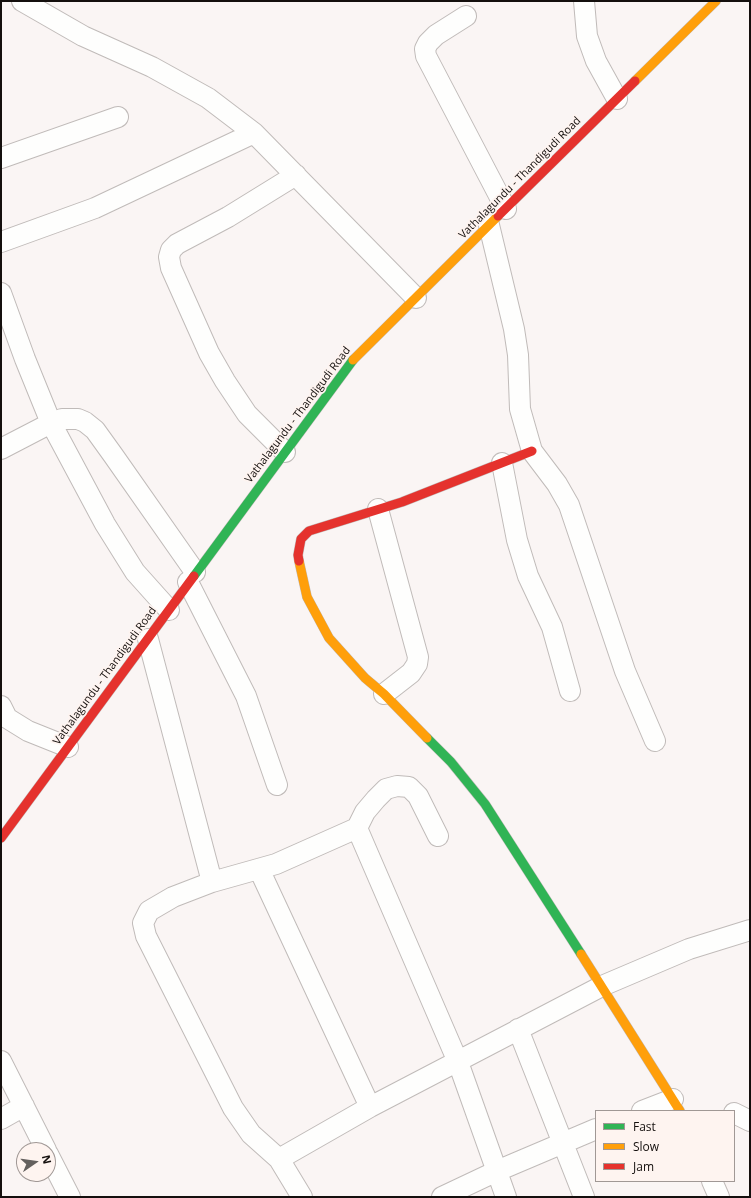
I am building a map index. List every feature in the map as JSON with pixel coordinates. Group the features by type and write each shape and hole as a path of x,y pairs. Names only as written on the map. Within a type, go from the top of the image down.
{"main road":[{"name":"Vathalagundu - Thandigudi Road","path":"1,838 352,361 716,1"},
{"path":"532,451 378,509 309,531 301,539 298,554 307,597 329,638 365,678 384,694 451,762 485,804 602,986 676,1105"}],"street":[{"path":"22,1 83,36 152,67 202,95 254,133 416,298"},
{"path":"584,1 588,36 596,61 617,99"},
{"path":"466,16 436,35 425,48 426,56 506,209"},
{"path":"1,158 118,116"},
{"path":"1,242 95,208 254,133"},
{"path":"285,452 246,414 222,376 209,353 172,268 169,257 171,250 177,244 228,217 296,175"},
{"path":"489,225 514,329 518,356 520,408 532,451 557,484 569,505 625,671 655,741"},
{"path":"1,293 25,359 51,423 105,524 135,572 169,610"},
{"path":"1,449 51,423 62,419 78,419 85,422 95,430 192,577 246,696 277,785"},
{"path":"502,463 519,547 528,576 552,627 570,691"},
{"path":"378,509 418,657 417,664 411,673 384,694"},
{"path":"148,639 212,882"},
{"path":"1,706 7,718 28,731 68,747"},
{"path":"301,1197 279,1159 252,1134 233,1108 146,936 143,923 149,911 173,897 212,882 276,864 357,828 365,812 386,789 397,786 410,787 418,796 438,836"},
{"path":"357,828 458,1062 506,1197"},
{"path":"259,869 370,1106"},
{"path":"279,1159 370,1106 458,1062 602,986 689,949 750,930"},
{"path":"518,1029 584,1197"},
{"path":"1,1061 42,1142"},
{"path":"648,1110 676,1105"},
{"path":"1,1119 24,1106"},
{"path":"735,1114 750,1121"},
{"path":"442,1197 497,1170 563,1141 595,1129"},
{"path":"56,1170 70,1197"},
{"path":"712,1182 719,1197"}],"traffic: fast":[{"path":"194,576 353,360"},
{"path":"427,738 451,762 485,804 581,954"}],"traffic: slow":[{"path":"635,81 716,1"},
{"path":"353,360 498,216"},
{"path":"299,561 307,597 329,638 365,678 384,694 427,738"},
{"path":"581,954 679,1110"}],"traffic: jam":[{"path":"498,216 635,81"},
{"path":"299,561 298,555 301,539 309,531 402,502 532,451"},
{"path":"1,838 194,576"}]}
